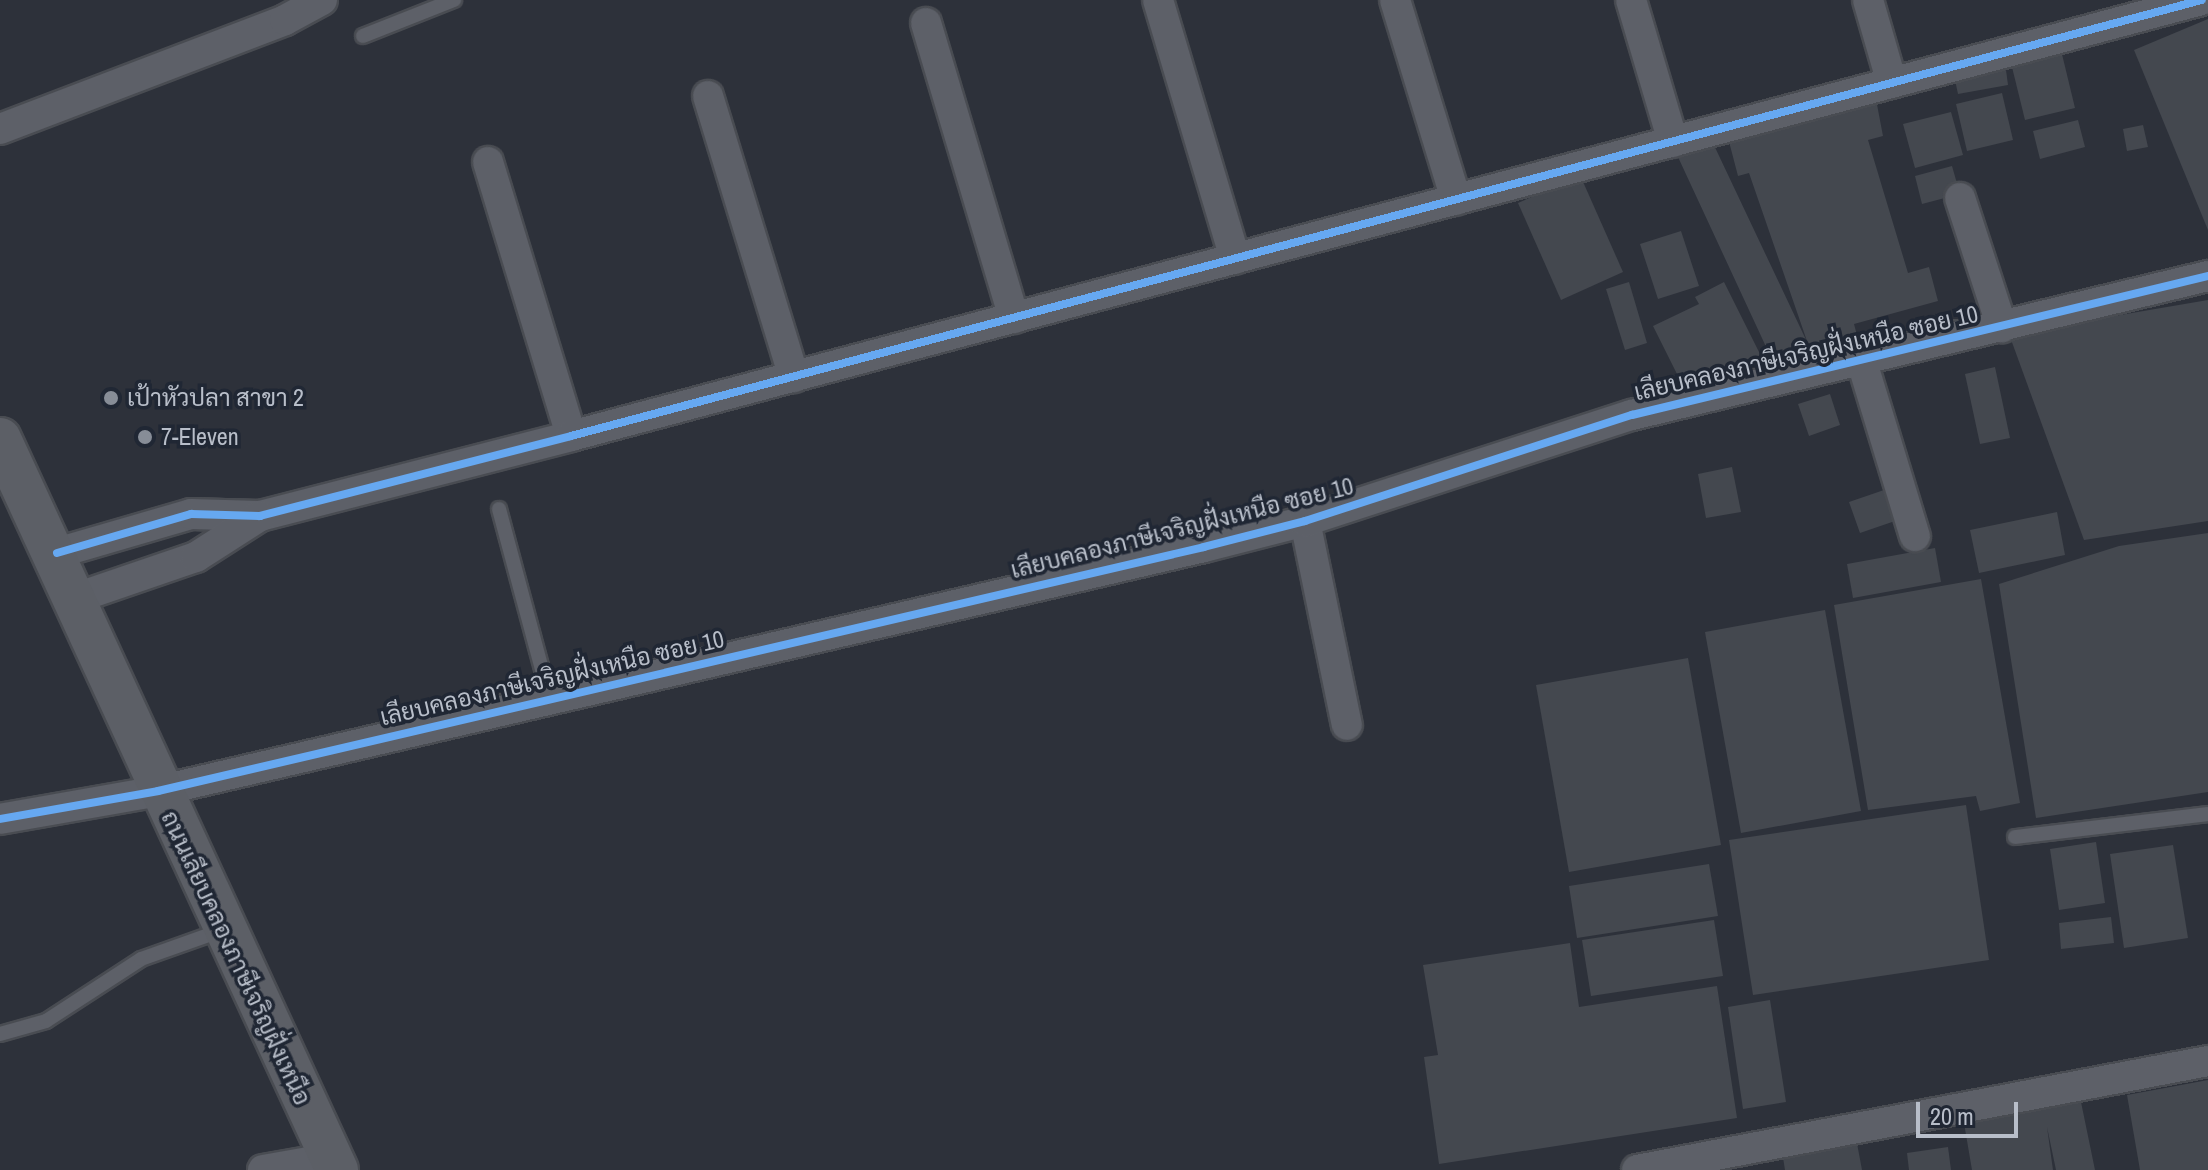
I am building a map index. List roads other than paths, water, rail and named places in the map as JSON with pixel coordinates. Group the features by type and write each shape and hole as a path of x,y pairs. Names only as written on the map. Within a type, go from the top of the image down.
{"main road":[{"name":"ถนนเลียบคลองภาษีเจริญฝั่งเหนือ","path":"0,439 57,553 158,791 334,1164"}],"street":[{"path":"0,129 285,20 322,0"},
{"path":"1158,0 1235,259"},
{"path":"1395,0 1456,200"},
{"path":"1631,0 1673,142"},
{"path":"1868,0 1892,83"},
{"path":"57,553 191,514 260,516 571,436 1892,83 2099,13 2202,0"},
{"path":"926,23 1014,318"},
{"path":"708,96 794,377"},
{"path":"488,162 571,436"},
{"path":"1960,198 2002,327"},
{"name":"เลียบคลองภาษีเจริญฝั่งเหนือ ซอย 10","path":"0,819 158,791 1305,521 1632,415 1862,362 2208,276"},
{"path":"1862,362 1915,536"},
{"path":"76,598 196,557 260,516"},
{"path":"1305,521 1347,725"},
{"path":"1637,1170 2208,1061"},
{"path":"263,1170 334,1164"}],"lane":[{"path":"363,36 454,0"},
{"path":"499,509 550,699"},
{"path":"2015,837 2208,814"},
{"path":"0,1034 46,1021 141,959 223,929"}],"place":[{"name":"เป้าหัวปลา สาขา 2","path":"111,398"},
{"name":"7-Eleven","path":"145,437"}]}
